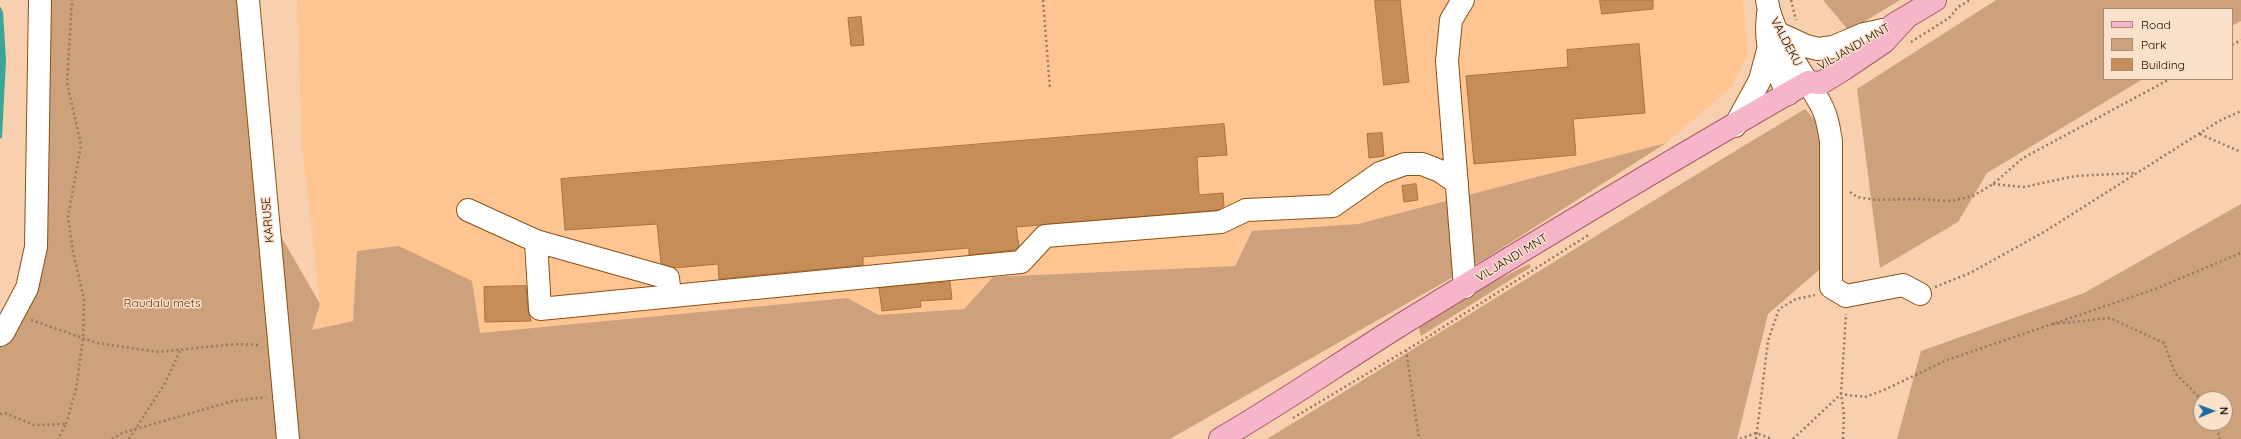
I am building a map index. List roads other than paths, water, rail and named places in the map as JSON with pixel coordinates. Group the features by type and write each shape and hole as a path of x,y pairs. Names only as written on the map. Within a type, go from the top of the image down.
{"main road":[{"name":"VILJANDI MNT","path":"1220,439 1284,402 1406,322 1637,182 1808,82 1814,70 1935,0"},
{"name":"VILJANDI MNT","path":"1808,82 1821,83 1844,69 1884,42 1906,18"}],"street":[{"path":"0,335 27,288 36,247 40,0"},
{"name":"KARUSE","path":"248,0 288,439"},
{"path":"1463,0 1451,20 1447,61 1465,287"},
{"path":"1768,4 1765,34 1774,42 1788,94"},
{"path":"1774,42 1818,49 1833,47 1864,34 1882,30"},
{"path":"1735,126 1760,80 1774,42"},
{"name":"VALDEKU","path":"1774,42 1808,82 1823,108 1828,123 1831,141 1839,292 1903,285 1920,294"},
{"path":"536,240 540,309 1021,262 1045,236 1221,222 1246,210 1333,206 1380,173 1405,164 1422,164 1440,172 1457,183"},
{"path":"468,210 536,240 668,278 670,296"}],"water":[{"path":"0,6 3,12 6,60 2,137 0,139"}],"park label":[{"name":"Raudalu mets","path":"162,303"}]}
